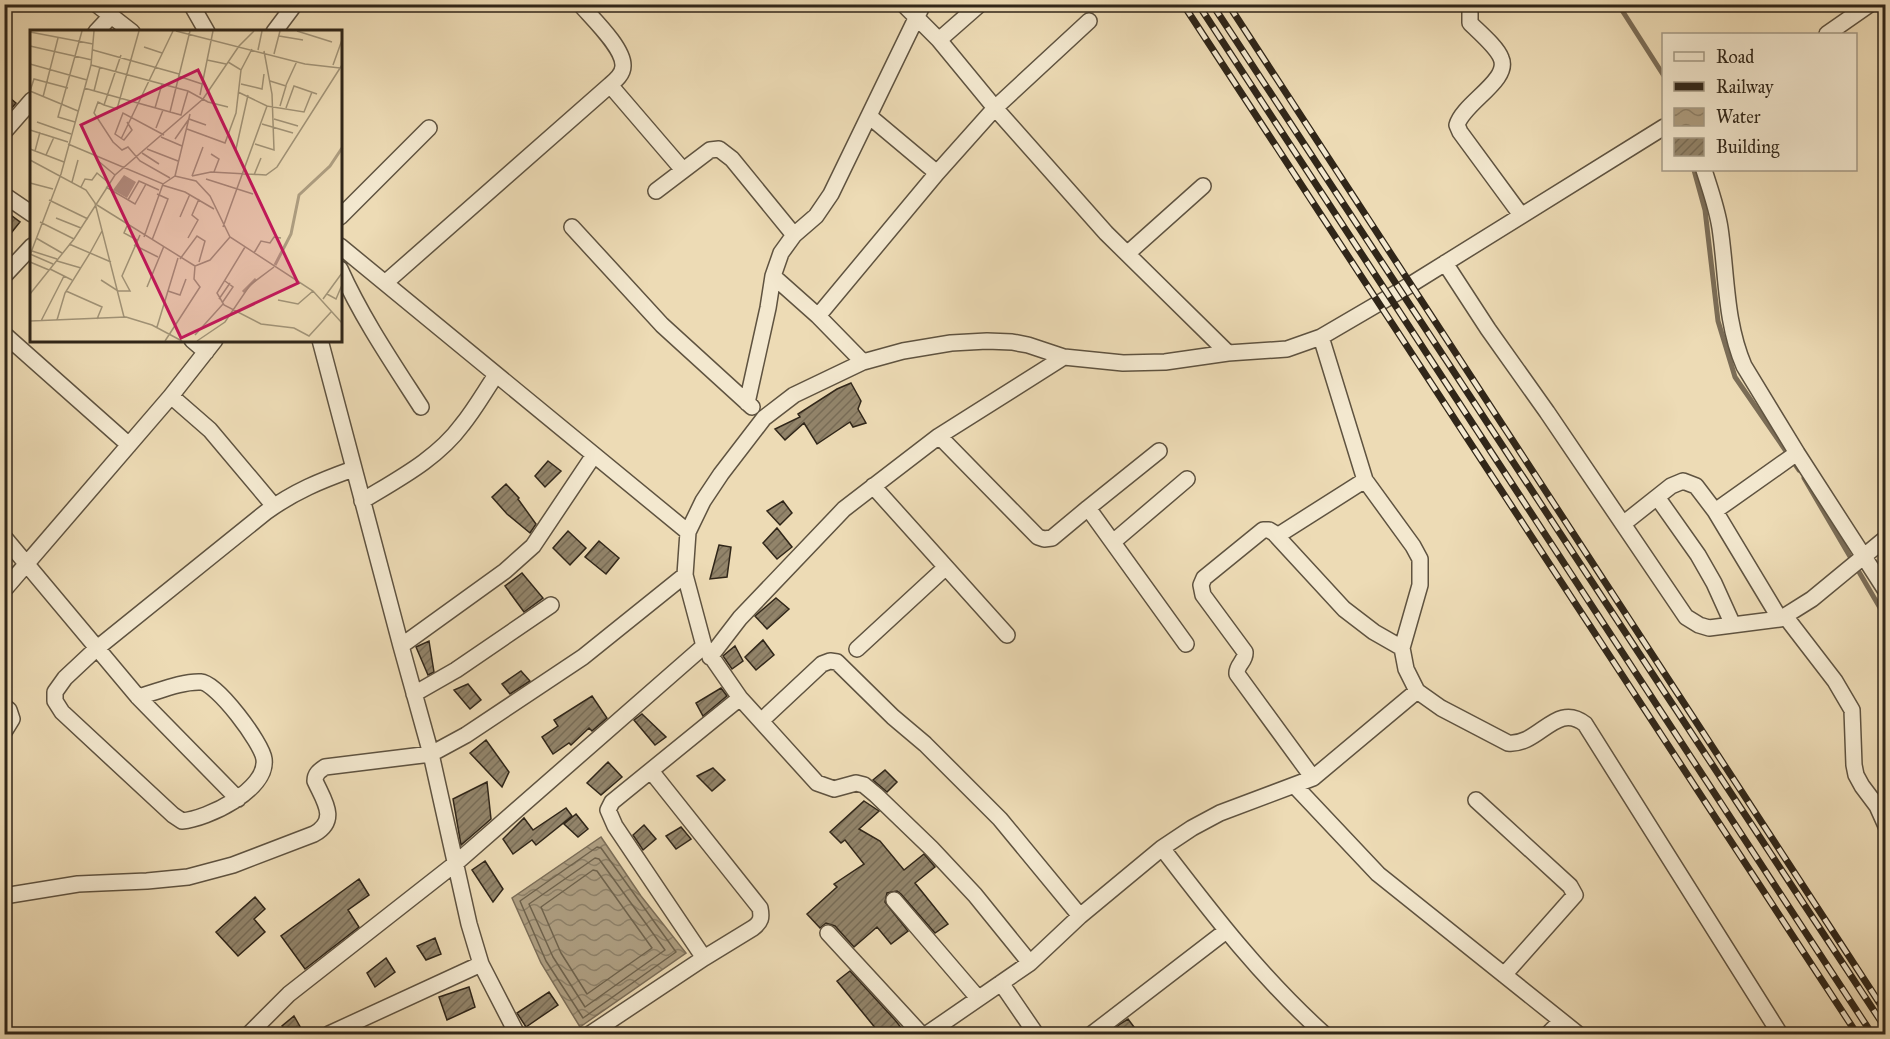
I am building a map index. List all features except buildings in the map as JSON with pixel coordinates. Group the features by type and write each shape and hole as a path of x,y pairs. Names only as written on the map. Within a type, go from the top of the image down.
{"street":[{"path":"96,4 129,30"},
{"path":"191,4 206,30"},
{"path":"276,30 295,4"},
{"path":"386,283 621,74 624,67 622,56 580,4"},
{"path":"903,4 920,11 939,40 995,108 1086,211 1228,353"},
{"path":"939,40 980,4"},
{"path":"1474,4 1470,10 1470,23 1501,57 1502,69 1498,78 1463,112 1457,125 1521,215"},
{"path":"1828,33 1870,4"},
{"path":"747,403 773,276 781,253 794,235 816,216 828,199 920,11"},
{"path":"98,30 111,16"},
{"path":"818,316 937,173 995,108 1089,21"},
{"path":"610,85 683,170"},
{"path":"4,132 30,102"},
{"path":"869,116 937,173"},
{"path":"342,215 429,128"},
{"path":"1030,963 975,895 876,795 864,785 856,783 834,789 818,783 740,698 707,652 685,575 688,532 703,501 721,474 764,418 794,395 863,362 903,351 951,343 987,341 1028,345 1064,357 1123,363 1165,362 1228,353 1287,349 1321,337 1662,128"},
{"path":"656,191 710,150 719,149 732,159 794,235"},
{"path":"1704,171 1720,228 1734,340 1744,366 1793,456 1856,560 1886,591"},
{"path":"1128,253 1203,186"},
{"path":"4,195 30,213"},
{"path":"572,227 670,333 764,418"},
{"path":"4,276 30,248"},
{"path":"342,248 688,532"},
{"path":"1445,263 1686,617 1709,628 1783,617 1812,599 1856,560 1886,538"},
{"path":"342,274 371,329 421,406"},
{"path":"773,276 818,316 863,362"},
{"path":"4,334 129,445"},
{"path":"1321,337 1365,480 1420,559 1420,585 1402,648 1406,669 1417,691 1440,708 1508,743 1518,744 1526,741 1557,720 1567,717 1577,718 1585,724 1780,1035"},
{"path":"321,342 400,646 431,754 469,924 481,964 516,1034"},
{"path":"4,590 171,396 211,346"},
{"path":"249,1035 296,988 456,863 707,652 843,509 939,436 1064,357"},
{"path":"363,501 413,470 444,445 462,426 496,375"},
{"path":"171,396 210,430 274,506"},
{"path":"939,436 1038,537 1044,539 1052,538 1159,451"},
{"path":"400,646 506,571 533,546 594,456"},
{"path":"1715,511 1793,456"},
{"path":"138,697 189,683 203,682 222,696 259,744 264,758 264,768 260,778 238,799 202,817 182,821 62,712 55,702 55,692 65,678 96,649 274,506 312,483 353,469"},
{"path":"1113,542 1188,479"},
{"path":"1277,536 1365,480"},
{"path":"1623,524 1671,486 1689,482 1702,491 1783,617 1835,681 1852,710 1854,765 1862,786 1886,826"},
{"path":"873,486 1007,635"},
{"path":"1657,497 1698,555 1733,625"},
{"path":"1088,508 1186,644"},
{"path":"1313,778 1238,677 1236,670 1244,660 1245,652 1202,591 1201,585 1204,578 1263,530 1269,530 1344,609 1365,626 1402,648"},
{"path":"4,537 138,697 238,799"},
{"path":"857,649 946,567"},
{"path":"4,896 78,884 188,877 264,855 321,830 327,820 328,811 315,776 325,767 431,754 509,708 583,657 685,575"},
{"path":"414,694 456,670 551,605"},
{"path":"761,721 822,664 830,661 837,662 893,717 925,744 1000,819 1080,916"},
{"path":"927,1035 1030,963 1080,916 1162,848 1220,813 1313,778 1417,691"},
{"path":"704,958 609,818 608,810 612,802 740,698"},
{"path":"4,706 9,710 12,718 4,732"},
{"path":"590,1035 704,958 753,928 762,916 759,908 651,771"},
{"path":"1295,786 1377,874 1578,1035"},
{"path":"1476,800 1570,886 1575,895 1504,975"},
{"path":"1162,848 1226,931 1269,980 1324,1035"},
{"path":"894,900 978,998"},
{"path":"1092,1035 1226,931"},
{"path":"828,933 921,1035"},
{"path":"329,1035 481,964"},
{"path":"1001,983 1028,1032"},
{"path":"1548,1035 1562,1021"}],"water":[{"path":"601,837 641,896 686,953 580,1027 541,963 512,898"}],"waterway":[{"path":"1618,4 1662,73"},
{"path":"1694,171 1705,210 1718,321 1735,377 1799,470"},
{"path":"1804,478 1886,618"}],"railway":[{"path":"1183,4 1857,1034"},
{"path":"1198,4 1872,1034"},
{"path":"1212,4 1886,1029"},
{"path":"1228,4 1886,1013"}]}
